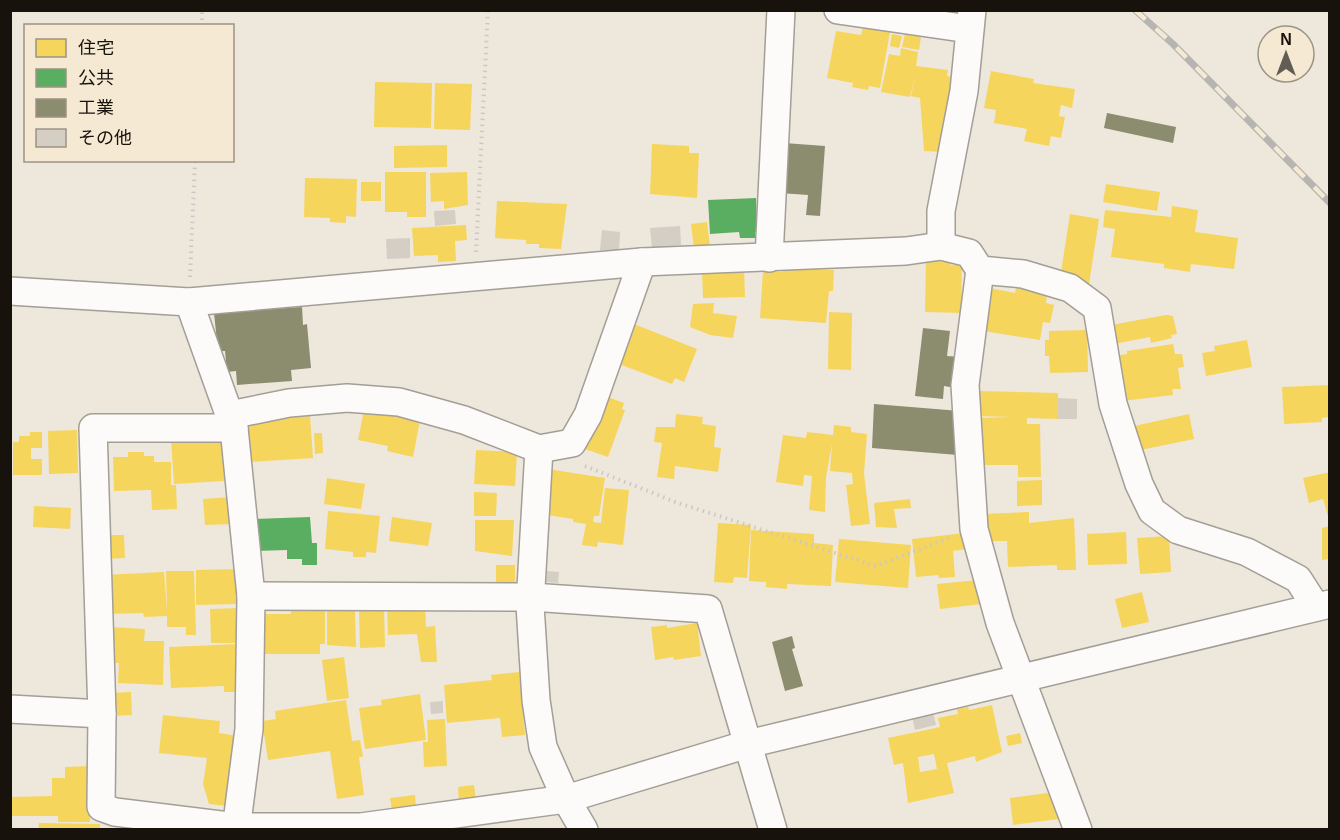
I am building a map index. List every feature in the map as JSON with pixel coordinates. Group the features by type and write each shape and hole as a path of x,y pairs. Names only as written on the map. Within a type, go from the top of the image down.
{"street":[{"path":"770,258 781,10"},
{"path":"838,10 970,20 964,91 941,210 941,246"},
{"path":"10,291 189,302 642,262 906,251 941,246 969,253 980,270 965,385 974,529 1000,623 1078,830"},
{"path":"642,262 588,415 572,443 539,448 464,420 399,402 347,398 289,403 232,422 93,428 102,714 101,807 115,812 236,828 361,828 566,799 748,744 1323,606 1298,579 1247,552 1178,530 1152,511 1138,484 1113,404 1097,308 1070,288 1023,274 980,270"},
{"path":"189,302 232,422 251,596 249,729 236,828"},
{"path":"539,448 531,597 536,700 543,747 566,799 584,830"},
{"path":"251,596 531,597 708,609 773,830"},
{"path":"10,709 102,714"}],"path":[{"path":"475,276 488,10"},
{"path":"189,302 195,162"},
{"path":"582,465 678,503 876,566 974,529"}],"building: 住宅":[{"path":"863,27 890,32 880,88 869,86 868,90 852,87 853,83 827,78 836,31 861,35"},
{"path":"892,34 902,36 899,48 890,46"},
{"path":"905,34 921,37 919,50 902,47"},
{"path":"901,48 918,52 916,66 948,70 947,76 957,78 943,152 924,151 920,98 911,96 915,76 910,97 881,92 889,54 900,56"},
{"path":"991,71 1034,79 1033,83 1075,89 1072,108 1061,105 1059,116 1065,117 1061,138 1051,136 1049,146 1024,141 1027,129 994,123 996,110 984,108"},
{"path":"375,82 432,83 431,128 374,127"},
{"path":"435,83 472,84 470,130 434,129"},
{"path":"652,144 689,146 689,153 699,153 697,198 650,194"},
{"path":"447,145 447,167 394,168 394,146"},
{"path":"385,172 426,172 426,217 407,217 407,212 385,212"},
{"path":"467,172 468,205 444,209 444,201 431,202 430,173"},
{"path":"305,178 357,179 356,217 346,216 346,223 330,222 330,218 304,217"},
{"path":"361,182 381,182 381,201 361,201"},
{"path":"1106,184 1160,192 1157,211 1103,202"},
{"path":"497,201 567,204 561,249 539,248 539,244 526,244 526,240 495,238"},
{"path":"1172,206 1198,210 1195,232 1238,238 1234,269 1191,264 1190,272 1164,268 1164,264 1111,257 1115,229 1103,227 1105,210 1171,217"},
{"path":"1070,214 1099,219 1089,284 1060,279"},
{"path":"707,222 710,247 694,249 691,224"},
{"path":"466,225 467,240 455,241 456,261 438,262 438,255 414,256 412,228"},
{"path":"926,257 951,257 951,265 962,265 961,313 925,312"},
{"path":"744,269 745,297 703,298 702,271"},
{"path":"783,269 834,270 833,291 829,291 826,323 760,318 763,271 783,272"},
{"path":"985,287 1015,293 1016,288 1047,294 1046,303 1054,305 1050,323 1043,322 1040,340 977,330"},
{"path":"714,303 713,313 737,316 733,338 710,335 690,327 693,304"},
{"path":"829,312 852,313 851,370 828,369"},
{"path":"1166,315 1173,316 1177,334 1171,335 1172,338 1151,343 1150,337 1114,344 1111,325"},
{"path":"634,324 697,349 684,382 675,378 672,384 619,364"},
{"path":"1087,330 1088,372 1050,373 1049,356 1045,356 1045,340 1049,340 1049,331"},
{"path":"1247,340 1252,367 1206,376 1202,353 1215,351 1214,346"},
{"path":"1173,344 1175,354 1182,354 1184,367 1178,368 1181,389 1172,389 1173,395 1122,401 1115,356 1127,354 1127,351"},
{"path":"1330,385 1330,417 1322,418 1322,422 1284,424 1282,387"},
{"path":"977,391 1058,393 1058,419 1027,418 1027,424 1040,424 1041,477 1018,477 1018,465 976,465 976,418 1013,417 976,416"},
{"path":"605,396 624,403 622,409 625,410 608,457 585,449"},
{"path":"387,408 421,415 413,457 387,451 388,446 358,440 364,410 385,415"},
{"path":"676,414 703,417 702,424 716,426 714,447 721,448 718,472 675,466 674,479 657,477 662,443 654,442 656,427 675,427"},
{"path":"1189,414 1194,439 1131,452 1125,428"},
{"path":"310,416 313,458 249,462 247,421"},
{"path":"834,425 851,427 851,432 867,434 864,473 870,524 851,526 846,485 853,484 852,473 830,471 832,444 826,477 825,512 809,510 812,476 804,475 803,486 776,482 783,435 806,438 807,432 833,435"},
{"path":"77,430 78,473 49,474 48,431"},
{"path":"30,432 42,432 42,448 31,448 31,459 42,459 42,475 13,475 13,442 19,442 19,436 30,436"},
{"path":"314,433 322,433 323,453 315,454"},
{"path":"187,439 187,443 229,441 231,473 224,473 224,481 174,484 171,440"},
{"path":"476,450 517,452 515,486 474,484"},
{"path":"128,452 144,452 144,456 154,456 154,462 171,462 171,485 176,485 177,509 152,510 151,490 114,491 113,457 128,457"},
{"path":"548,469 605,478 599,516 594,516 593,522 601,523 605,488 629,490 623,545 598,542 599,535 597,547 582,545 586,524 573,522 573,519 541,514"},
{"path":"1330,472 1329,520 1323,499 1309,503 1303,478"},
{"path":"327,478 365,484 361,509 324,504"},
{"path":"1042,480 1042,505 1017,506 1017,481"},
{"path":"474,492 497,493 496,516 474,516"},
{"path":"231,497 233,524 205,525 203,499"},
{"path":"910,499 911,508 894,509 897,528 876,527 874,503"},
{"path":"34,506 71,508 70,529 33,527"},
{"path":"328,511 380,516 376,553 366,552 366,557 353,557 353,552 325,549"},
{"path":"1029,512 1029,523 1074,518 1076,570 1057,570 1057,565 1008,567 1007,541 985,541 984,514"},
{"path":"392,517 432,523 428,546 389,541"},
{"path":"475,520 514,520 512,556 475,551"},
{"path":"718,523 751,525 747,578 734,577 733,583 714,582"},
{"path":"1330,526 1330,559 1322,560 1322,528"},
{"path":"751,530 814,534 814,543 833,545 831,586 787,584 787,589 766,587 766,582 749,581"},
{"path":"1126,532 1127,564 1088,565 1087,534"},
{"path":"965,533 967,549 953,551 955,577 939,578 938,575 916,577 912,539"},
{"path":"103,535 124,535 125,558 104,559"},
{"path":"1169,536 1171,572 1140,574 1137,538"},
{"path":"839,539 911,545 908,588 835,582"},
{"path":"496,565 515,565 515,585 496,585"},
{"path":"239,569 239,604 196,605 196,570"},
{"path":"166,571 194,571 196,635 186,635 186,627 167,627 167,616 144,617 143,613 105,614 103,575 164,572 167,612"},
{"path":"978,580 981,604 940,609 937,584"},
{"path":"1142,592 1149,622 1122,628 1115,599"},
{"path":"425,604 426,627 435,626 437,662 421,662 417,634 388,635 387,605"},
{"path":"291,607 325,607 325,644 320,644 320,654 263,654 262,614 291,614"},
{"path":"240,608 241,643 211,643 210,609"},
{"path":"384,608 385,647 360,648 359,609"},
{"path":"355,609 356,647 327,645 327,610"},
{"path":"697,623 701,656 655,660 651,627 667,625 667,628"},
{"path":"109,627 145,629 144,641 164,641 163,685 118,683 119,663 107,662"},
{"path":"239,644 242,692 224,692 224,686 171,688 169,647"},
{"path":"344,657 349,698 327,701 322,660"},
{"path":"519,672 525,735 502,737 500,718 447,723 444,685 492,680 491,675"},
{"path":"131,692 132,715 112,716 111,693"},
{"path":"420,694 426,740 365,749 359,708 382,705 381,700"},
{"path":"346,700 352,741 360,740 363,757 359,757 364,795 337,799 330,751 268,760 262,721 276,719 275,711"},
{"path":"992,705 1002,752 976,762 975,756 947,763 954,793 908,803 903,763 894,765 888,738 940,727 938,718 958,714 957,709 968,707 969,710","holes":["934,754 937,769 920,772 918,757"]},
{"path":"163,715 220,721 219,733 238,736 228,806 209,804 203,784 207,758 159,753"},
{"path":"445,719 447,766 424,767 423,742 428,742 427,720"},
{"path":"1020,733 1022,743 1008,746 1006,736"},
{"path":"89,766 90,822 58,822 58,816 10,816 10,797 52,796 52,778 65,778 65,767"},
{"path":"474,785 476,800 459,802 458,787"},
{"path":"1055,792 1059,819 1013,825 1010,798"},
{"path":"415,795 416,808 392,811 390,798"},
{"path":"39,823 100,824 100,830 38,830"}],"building: 公共":[{"path":"756,198 757,231 755,238 740,238 739,232 710,234 708,200"},
{"path":"310,517 312,543 317,543 317,565 302,565 302,559 287,559 287,550 255,551 253,519"}],"building: 工業":[{"path":"1107,113 1176,127 1173,143 1104,128"},
{"path":"784,143 825,146 820,216 806,215 808,195 780,193"},
{"path":"302,307 303,325 307,324 311,368 291,370 292,381 237,385 236,371 227,372 225,351 218,351 214,313"},
{"path":"923,328 950,331 947,356 960,357 956,388 944,386 943,399 915,396"},
{"path":"874,404 960,411 958,455 872,448"},
{"path":"792,636 795,648 792,649 803,686 785,691 772,642"}],"building: その他":[{"path":"455,210 456,224 435,226 434,211"},
{"path":"680,226 681,245 652,248 650,228"},
{"path":"602,230 620,232 619,251 600,250"},
{"path":"410,238 410,258 387,259 386,239"},
{"path":"1058,398 1077,399 1077,419 1058,419"},
{"path":"547,571 559,572 558,583 546,582"},
{"path":"443,701 443,713 431,714 430,702"},
{"path":"933,712 936,725 915,730 912,716"}],"railway":[{"path":"1135,10 1173,44 1330,203"}]}
